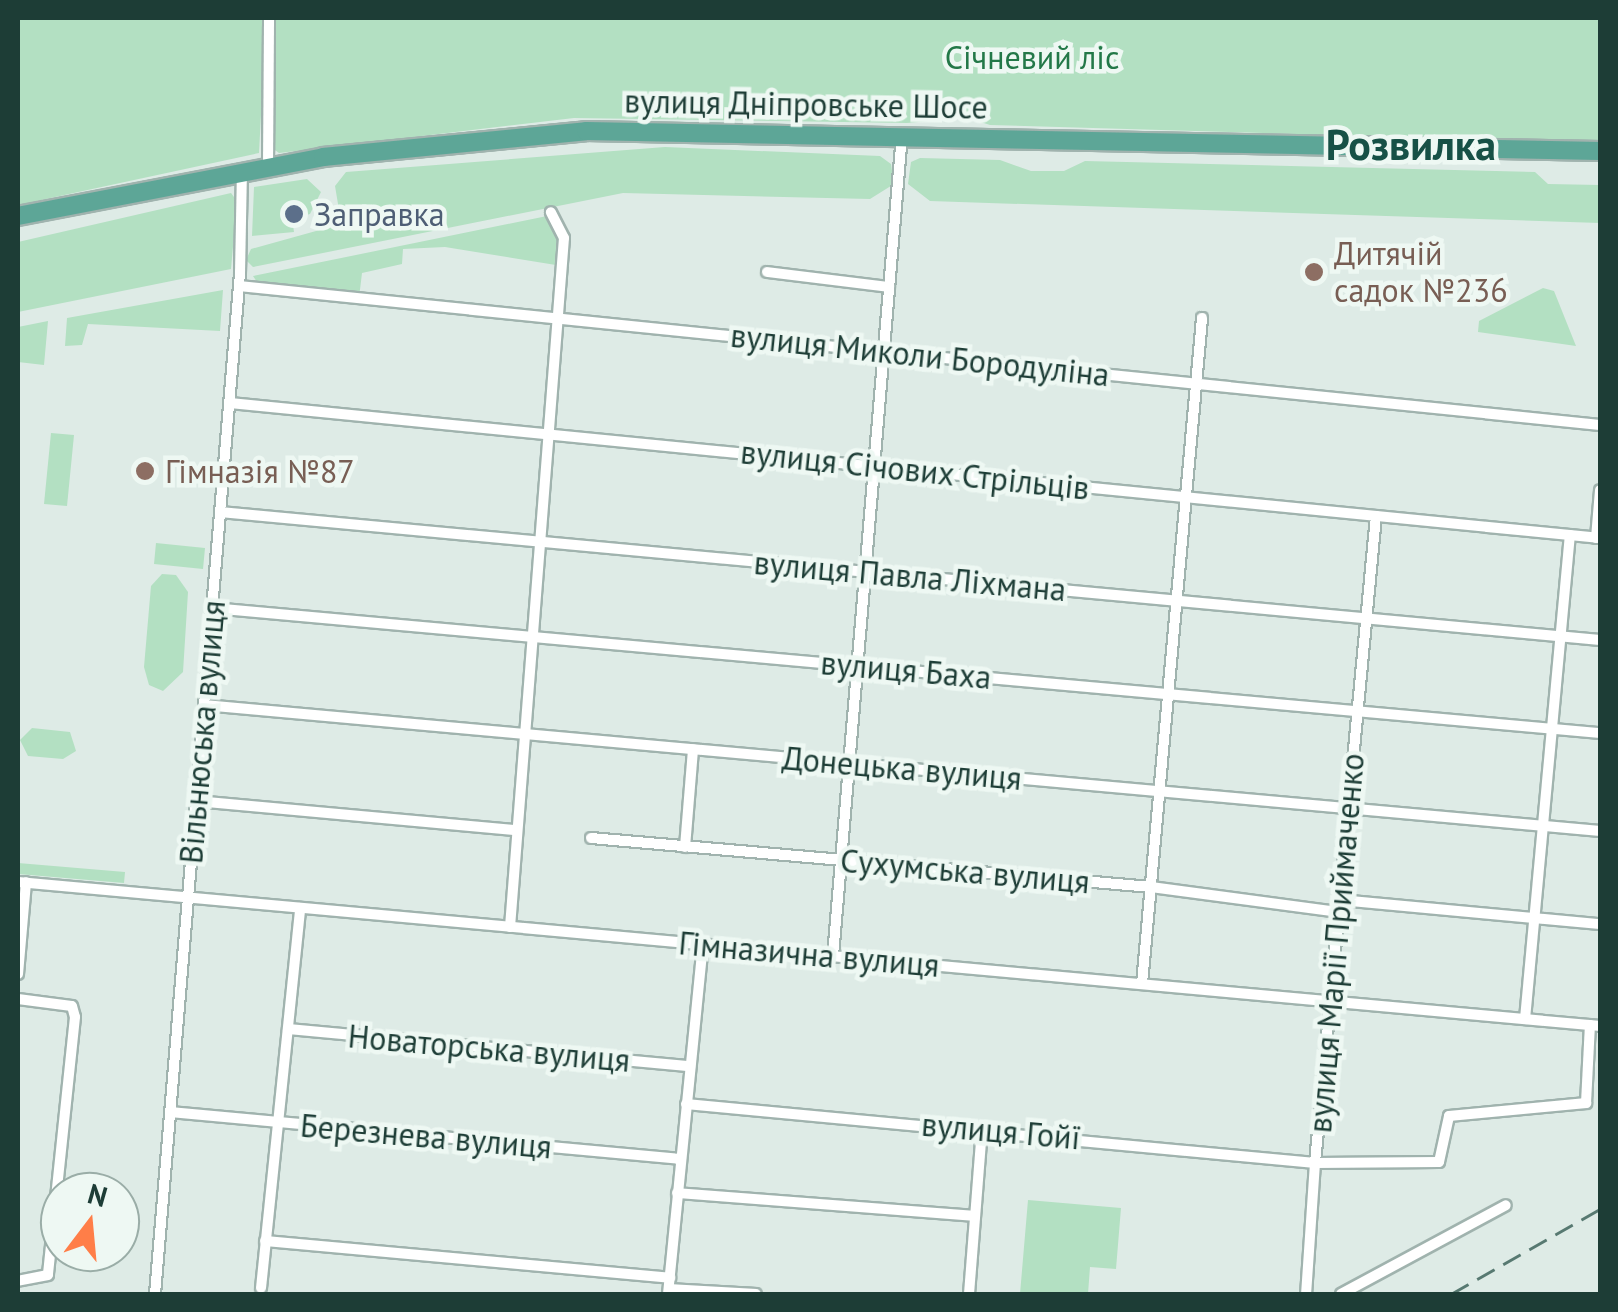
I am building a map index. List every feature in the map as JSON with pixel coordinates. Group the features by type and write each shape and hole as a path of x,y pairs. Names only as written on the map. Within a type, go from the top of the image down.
{"main road":[{"name":"вулиця Дніпровське Шосе","path":"18,216 268,166 586,131 902,134 1600,152"}],"street":[{"path":"268,166 269,18"},
{"path":"833,956 902,134"},
{"name":"Вільнюська вулиця","path":"155,1294 240,286 242,170"},
{"path":"510,926 564,238 551,212"},
{"path":"766,272 889,287"},
{"name":"вулиця Миколи Бородуліна","path":"240,286 1600,425"},
{"path":"1142,984 1202,318"},
{"name":"вулиця Січових Стрільців","path":"230,402 1598,538"},
{"path":"1598,538 1600,490"},
{"name":"вулиця Павла Ліхмана","path":"220,512 1600,640"},
{"name":"вулиця Марії Приймаченко","path":"1376,516 1316,1163 1439,1162 1449,1116 1586,1103 1595,1026"},
{"path":"1524,1019 1570,535"},
{"name":"вулиця Баха","path":"212,608 1600,733"},
{"name":"Донецька вулиця","path":"204,705 1600,831"},
{"path":"685,847 693,749"},
{"path":"196,801 518,830"},
{"name":"Сухумська вулиця","path":"591,838 1339,906 1600,924"},
{"path":"18,974 22,882"},
{"name":"Гімназична вулиця","path":"22,882 1595,1026"},
{"path":"260,1288 300,908"},
{"path":"669,1287 703,944"},
{"path":"18,1000 72,1006 74,1018 48,1275 41,1282 18,1281"},
{"name":"Новаторська вулиця","path":"288,1029 690,1066"},
{"name":"вулиця Гойї","path":"686,1104 1316,1163"},
{"name":"Березнева вулиця","path":"170,1112 681,1159"},
{"path":"968,1294 982,1129"},
{"path":"1306,1294 1316,1163"},
{"path":"677,1193 974,1216"},
{"path":"1341,1294 1506,1205"},
{"path":"265,1241 756,1294"}],"green space":[{"path":"18,18 266,18 259,153 18,205"},
{"name":"Січневий ліс","path":"276,18 1600,18 1600,143 990,125 944,110 931,121 907,123 574,118 279,153 271,147"},
{"path":"665,147 880,156 891,164 894,184 870,199 623,193 253,267 246,260 251,249 352,221 349,206 339,210 335,186 346,172"},
{"path":"920,158 1000,160 1031,171 1064,171 1085,161 1535,172 1548,184 1600,185 1600,223 930,201 908,184 911,162"},
{"path":"307,179 321,192 310,214 292,219 294,232 252,236 254,187"},
{"path":"231,193 237,201 231,269 18,312 18,242"},
{"path":"552,215 564,238 562,266 445,247 403,249 402,264 362,273 359,298 261,288 253,276"},
{"path":"1543,288 1554,291 1576,346 1478,332 1479,321"},
{"path":"223,290 220,331 88,324 82,345 65,346 67,318"},
{"path":"48,321 44,365 18,362 18,327"},
{"path":"51,433 74,435 67,506 44,504"},
{"path":"156,543 205,548 203,569 154,564"},
{"path":"162,574 176,575 188,592 183,672 163,691 149,685 144,667 151,586"},
{"path":"32,728 70,732 76,751 63,759 28,756 20,740"},
{"path":"18,863 125,872 124,883 18,874"},
{"path":"1028,1200 1121,1208 1116,1269 1090,1267 1088,1294 1020,1294"}],"railway":[{"path":"1451,1294 1600,1209"}],"place":[{"name":"Заправка","path":"294,214"},
{"name":"Дитячій садок №236","path":"1314,272"},
{"name":"Гімназія №87","path":"145,471"}],"district":[{"name":"Розвилка","path":"1411,145"}]}
